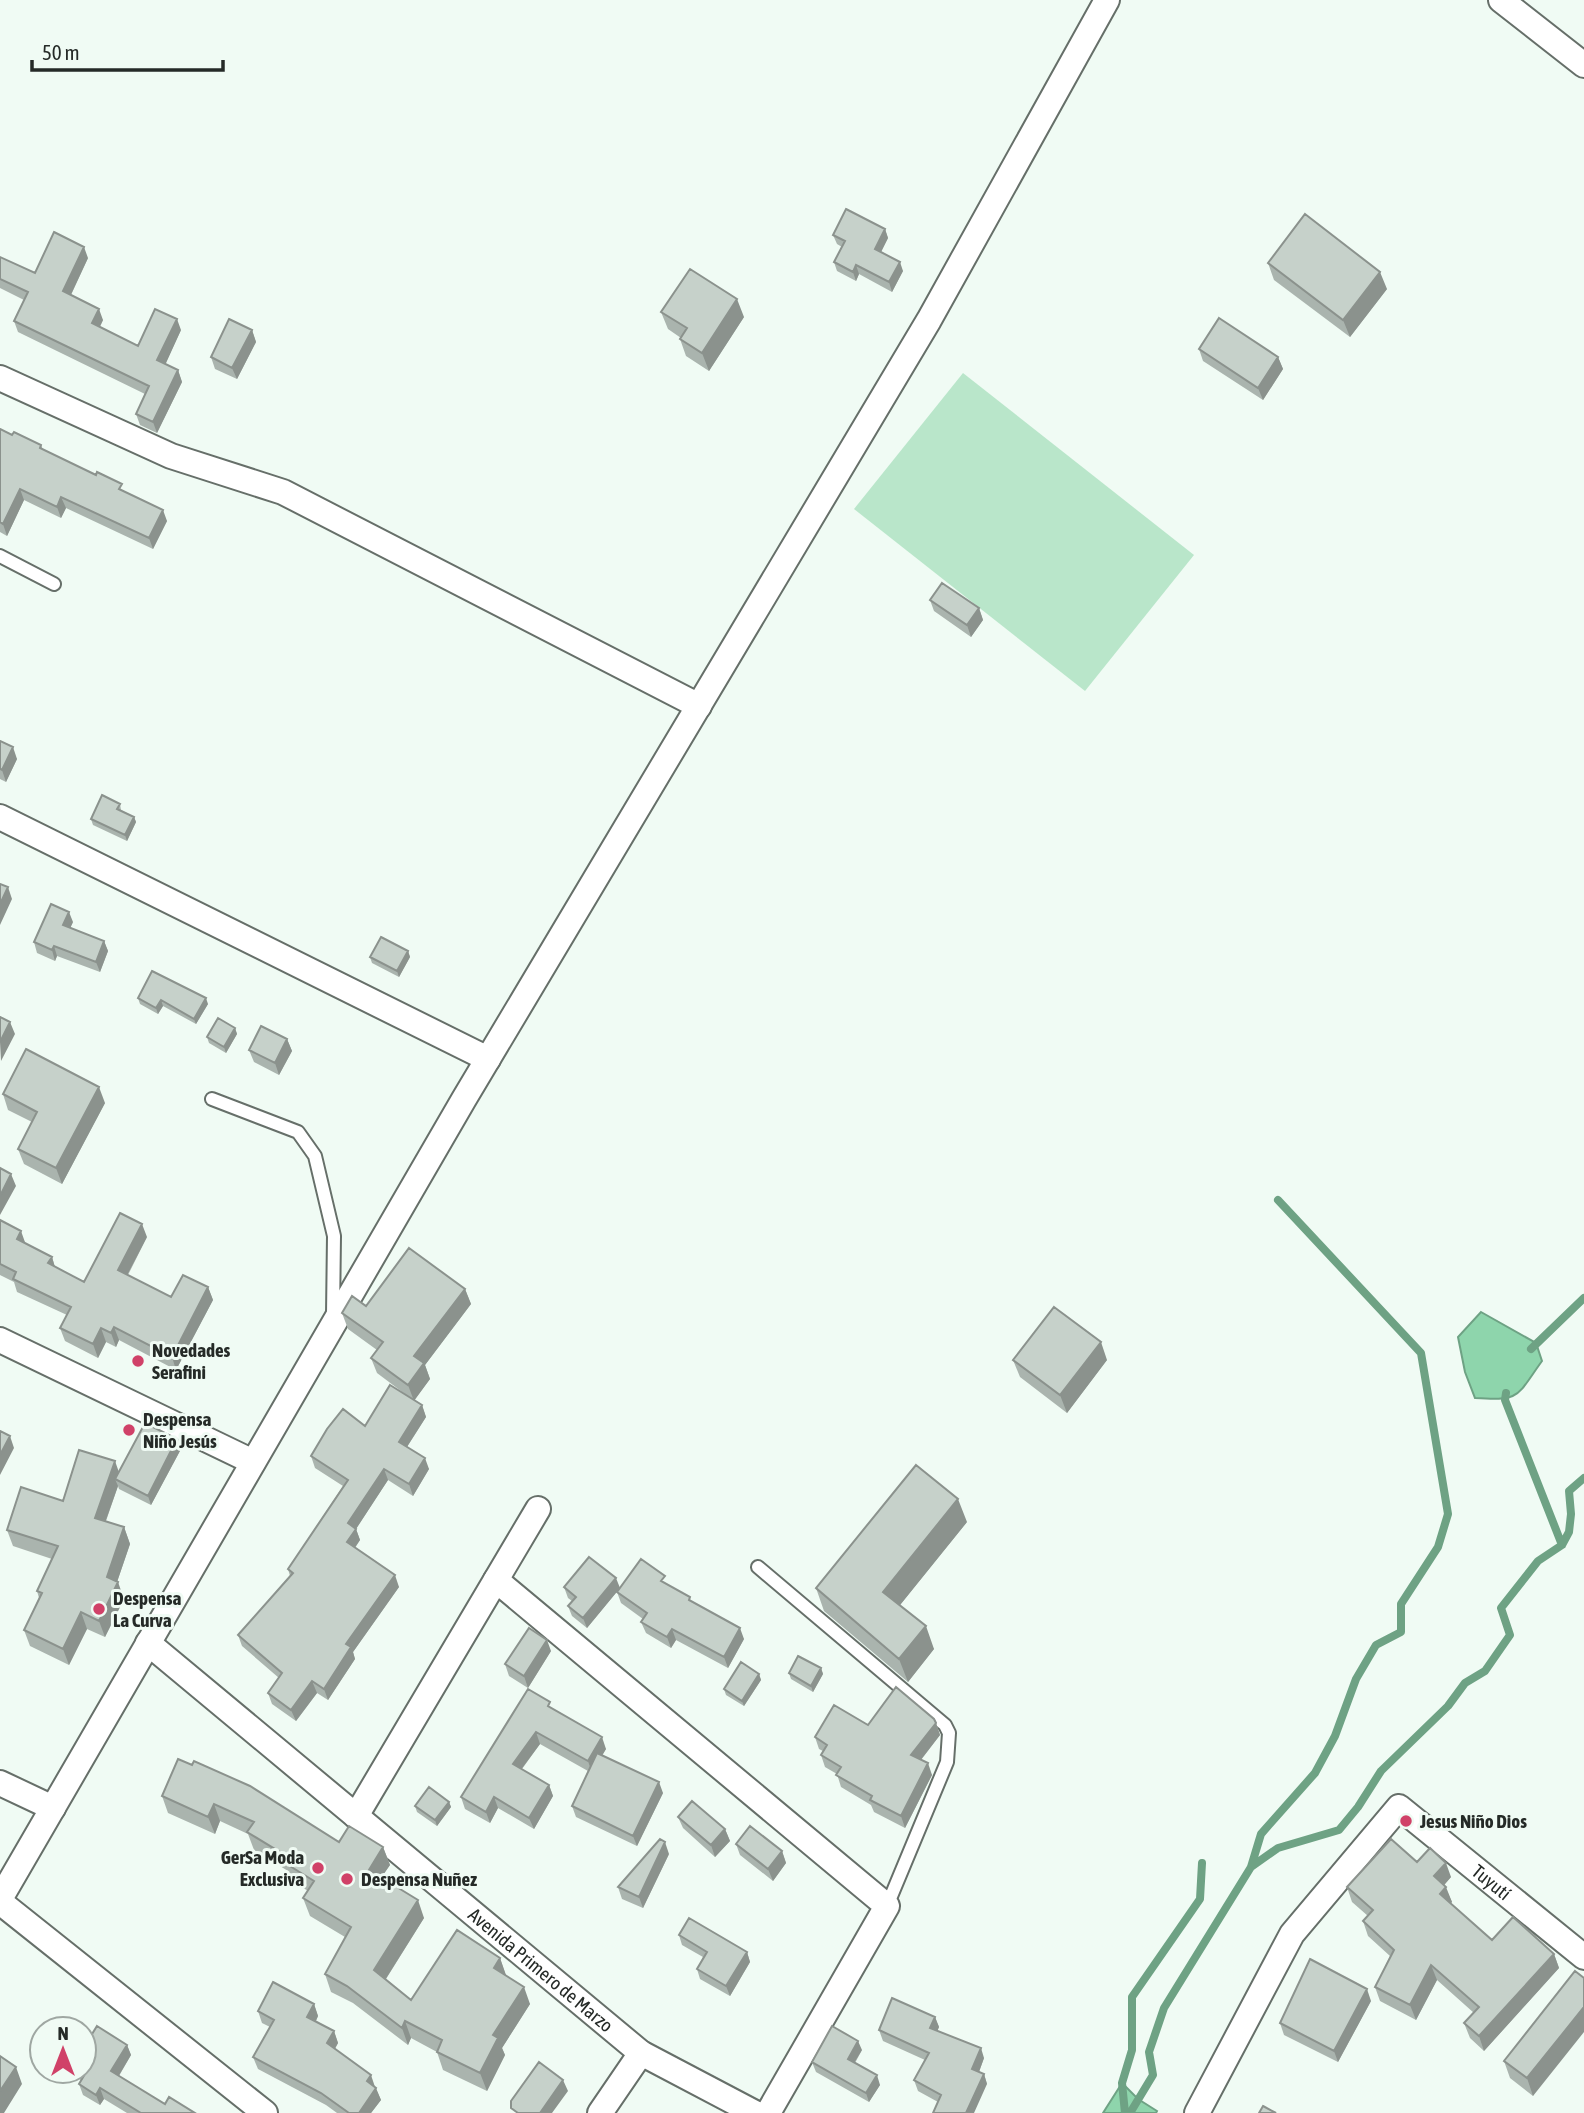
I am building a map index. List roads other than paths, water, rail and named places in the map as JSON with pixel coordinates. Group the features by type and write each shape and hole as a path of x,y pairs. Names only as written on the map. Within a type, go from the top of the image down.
{"street":[{"path":"265,2113 0,1900 488,1059 929,320 1107,0"},
{"path":"1501,0 1584,65"},
{"path":"0,378 171,456 283,492 699,706"},
{"path":"0,817 488,1059"},
{"path":"0,1340 253,1462"},
{"path":"356,1816 538,1509"},
{"path":"496,1580 887,1906 768,2113"},
{"name":"Avenida Primero de Marzo","path":"148,1643 641,2053 755,2113"},
{"path":"0,1783 53,1808"},
{"name":"Tuyutí","path":"1197,2113 1292,1934 1399,1807 1584,1956"},
{"path":"600,2113 641,2053"}],"lane":[{"path":"0,556 54,584"},
{"path":"212,1099 298,1132 315,1156 334,1236 333,1326"},
{"path":"758,1567 945,1725 949,1733 947,1762 887,1906"}],"waterway":[{"path":"1130,2113 1153,2075 1149,2052 1164,2008 1251,1867 1261,1834 1315,1773 1335,1736 1356,1679 1376,1645 1401,1632 1401,1604 1438,1547 1448,1514 1421,1353 1278,1200"},
{"path":"1531,1349 1584,1298"},
{"path":"1506,1393 1505,1400 1562,1545"},
{"path":"1251,1867 1278,1848 1339,1830 1358,1807 1381,1771 1448,1706 1465,1683 1485,1671 1510,1635 1501,1608 1538,1561 1562,1545 1569,1532 1569,1491 1584,1478"},
{"path":"1125,2113 1122,2083 1132,2050 1132,1997 1200,1899 1202,1863"}],"place":[{"name":"Novedades Serafini","path":"138,1361"},
{"name":"Despensa Niño Jesús","path":"129,1430"},
{"name":"Despensa La Curva","path":"99,1609"},
{"name":"Jesus Niño Dios","path":"1406,1821"},
{"name":"GerSa Moda Exclusiva","path":"318,1868"},
{"name":"Despensa Nuñez","path":"347,1879"}]}
